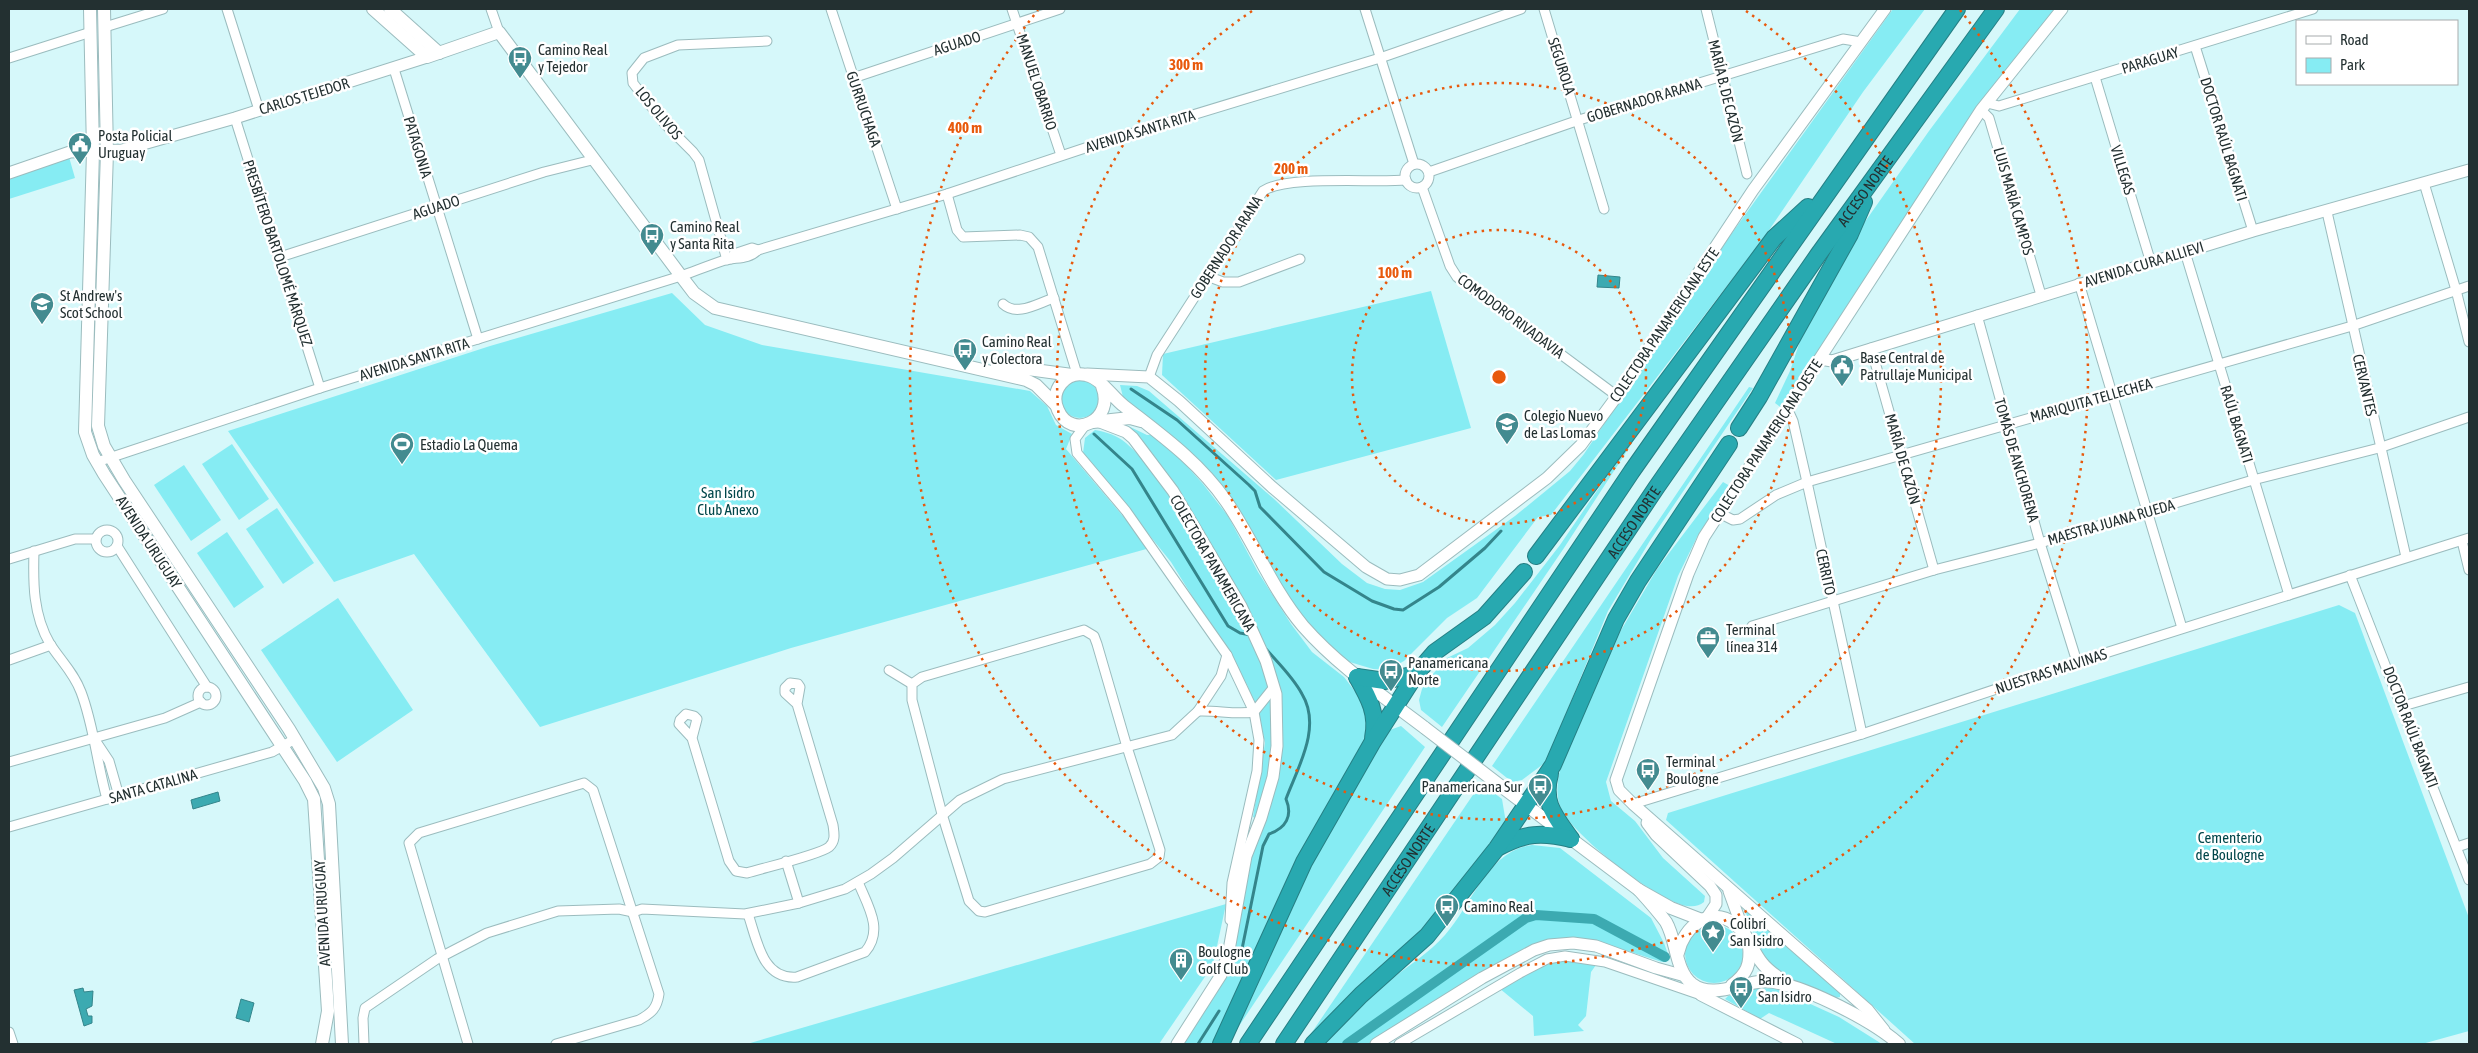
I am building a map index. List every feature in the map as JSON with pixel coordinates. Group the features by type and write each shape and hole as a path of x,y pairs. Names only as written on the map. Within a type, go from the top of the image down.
{"highway":[{"name":"ACCESO NORTE","path":"1248,1044 1632,471 1957,9"},
{"name":"ACCESO NORTE","path":"1284,1044 1656,488 1878,170 1996,9"},
{"path":"1739,428 1759,397 1850,234 1878,170"},
{"path":"1536,556 1774,238 1829,189"},
{"path":"1570,840 1552,812 1547,800 1546,787 1552,766 1616,619 1638,581 1729,444"},
{"path":"1221,1044 1304,862 1372,743 1416,674 1435,652 1484,617 1524,572"},
{"path":"1357,677 1385,681 1416,674"},
{"path":"1357,677 1375,712 1376,726 1372,743"},
{"path":"1313,1044 1362,995 1427,936 1497,848 1552,766"},
{"path":"1497,848 1517,838 1533,835 1554,835 1570,840"}],"main road":[{"name":"AVENIDA URUGUAY","path":"90,9 93,151 84,417 88,442 97,462 310,789 316,809 328,1011 322,1044"},
{"name":"AVENIDA URUGUAY","path":"104,9 107,152 98,426 110,457 295,739 324,788 329,804 342,1044"},
{"path":"373,9 433,55"},
{"path":"390,9 433,55"},
{"path":"499,32 592,160 694,293 715,308 888,346 1026,380 1036,385 1056,404"},
{"name":"CARLOS TEJEDOR","path":"433,55 499,32"},
{"path":"888,346 1090,375 1180,449 1212,482 1237,518 1285,602 1324,649 1357,677 1502,788 1639,890 1671,908 1704,919 1727,920 1736,925 1766,967 1789,986"},
{"path":"1077,374 1062,382 1058,388 1056,404 1058,412 1070,422 1092,423 1130,418 1144,421"},
{"path":"1092,423 1104,409 1106,402 1102,386"},
{"path":"1639,890 1666,923 1678,953 1684,982 1692,984 1701,992 1764,981 1789,986 1862,1018 1889,1035 1899,1044"},
{"path":"1678,953 1681,939 1689,928 1704,919"},
{"path":"1728,988 1742,977 1748,969 1750,960 1747,939"}],"street":[{"path":"104,28 163,9"},
{"path":"227,9 259,110"},
{"path":"491,9 499,32"},
{"name":"GURRUCHAGA","path":"831,9 898,209"},
{"name":"MANUEL OBARRIO","path":"1012,9 1061,155"},
{"name":"AGUADO","path":"853,78 1060,9"},
{"path":"1365,9 1414,164"},
{"name":"AVENIDA SANTA RITA","path":"97,462 320,388 681,276 729,259 736,260 753,255 758,250 947,194 1061,155 1380,58 1522,9"},
{"name":"SEGUROLA","path":"1544,9 1579,120 1604,209"},
{"name":"MARÍA B. DE CAZÓN","path":"1706,9 1747,174"},
{"name":"COLECTORA PANAMERICANA ESTE","path":"1149,377 1179,401 1272,488 1366,567 1387,579 1400,580 1419,575 1435,565 1547,478 1581,445 1617,396 1754,190 1885,9"},
{"name":"COLECTORA PANAMERICANA OESTE","path":"1633,804 1618,790 1616,780 1688,574 1704,538 1984,107 2062,9"},
{"name":"PARAGUAY","path":"1984,107 1999,106 2313,9"},
{"path":"9,58 91,32"},
{"name":"GOBERNADOR ARANA","path":"1429,172 1579,120 1842,39 1861,42"},
{"name":"LOS OLIVOS","path":"729,259 694,152 664,123 633,82 632,73 644,58 678,46 768,41"},
{"name":"DOCTOR RAÚL BAGNATI","path":"2195,46 2254,231"},
{"name":"CARLOS TEJEDOR","path":"9,173 70,152 122,150 235,118 394,69 433,55"},
{"name":"PATAGONIA","path":"394,69 478,339"},
{"name":"VILLEGAS","path":"2095,77 2150,263"},
{"name":"LUIS MARÍA CAMPOS","path":"1984,107 1989,118 2041,295"},
{"name":"PRESBÍTERO BARTOLOMÉ MÁRQUEZ","path":"235,118 320,388"},
{"name":"AGUADO","path":"280,257 544,172 592,160"},
{"path":"1414,164 1425,166 1429,172 1427,182 1422,187 1411,186 1406,180 1405,172 1414,164"},
{"name":"AVENIDA CURA ALLIEVI","path":"1820,359 1832,361 2041,295 2254,231 2327,212 2469,170"},
{"name":"GOBERNADOR ARANA","path":"1149,377 1157,355 1207,276 1256,199 1270,186 1289,182 1381,183 1406,180"},
{"path":"2424,183 2456,290 2469,342"},
{"name":"COMODORO RIVADAVIA","path":"1422,187 1450,266 1457,277 1617,396"},
{"path":"947,194 957,230 964,237 1020,235 1029,237 1038,247 1077,374 1149,377"},
{"name":"CERVANTES","path":"2327,212 2379,448 2406,557"},
{"name":"RAÚL BAGNATI","path":"2185,252 2289,595"},
{"path":"1207,276 1223,282 1239,282 1300,259"},
{"path":"2079,284 2182,628"},
{"name":"MARIQUITA TELLECHEA","path":"1719,513 1733,520 1740,519 1776,495 1808,482 2352,326 2469,286"},
{"path":"1003,304 1009,309 1018,310 1054,298"},
{"name":"TOMÁS DE ANCHORENA","path":"1977,315 2040,543 2077,662"},
{"name":"MARÍA DE CAZÓN","path":"1871,348 1903,455 1934,570"},
{"name":"CERRITO","path":"1788,410 1793,421 1808,482 1832,602 1862,734"},
{"name":"MAESTRA JUANA RUEDA","path":"1752,626 1934,570 2040,543 2254,480 2379,448 2469,417"},
{"path":"1092,423 1076,439 1077,453 1126,511 1227,655 1254,712 1259,740 1257,771 1232,883 1229,950"},
{"name":"COLECTORA PANAMERICANA","path":"1092,423 1126,432 1173,492 1241,606 1266,662 1274,687 1278,746 1273,777 1261,818 1246,856 1229,950 1220,975 1177,1044"},
{"path":"9,762 165,718 201,702 209,704 215,699 214,691 207,687 117,546 117,536 109,529 99,533 96,539 98,547 104,552 112,551 117,546"},
{"path":"9,558 76,539 96,539"},
{"path":"2465,539 2469,570"},
{"name":"NUESTRAS MALVINAS","path":"1633,804 1862,734 2182,628 2465,539"},
{"path":"34,552 35,599 41,622 51,645 75,677 88,712 107,799"},
{"name":"DOCTOR RAÚL BAGNATI","path":"2350,575 2403,706 2469,880"},
{"path":"1078,631 1090,632 1098,644 1126,748 1160,850 1159,857 1150,864 985,912 979,911 969,901 942,814 912,700 912,684 922,677 931,674 1078,631"},
{"path":"9,660 42,650 51,645"},
{"path":"364,1044 362,1018 365,1008 442,957 487,933 558,911 619,909 633,912 642,909 703,914 748,914 799,903 845,889 892,858 960,800 1003,779 1172,735 1198,712 1217,682 1227,655"},
{"path":"889,670 912,684"},
{"path":"201,702 198,697 199,691 207,687"},
{"path":"1198,712 1215,710 1237,713 1254,712 1274,687"},
{"path":"2403,706 2469,687"},
{"path":"692,738 731,866 741,873 747,873 786,862 829,847 835,836 797,704"},
{"path":"93,738 109,761 119,796"},
{"name":"SANTA CATALINA","path":"9,827 272,752 295,739"},
{"path":"468,1044 409,843 413,838 426,830 574,785 584,784 593,790 659,994 658,1005 651,1013 639,1020 556,1044"},
{"path":"1633,804 1868,1010 1889,1035"},
{"path":"1633,804 1656,835 1714,891 1716,904 1704,919"},
{"path":"2457,847 2469,844"},
{"path":"786,862 799,903"},
{"path":"748,914 766,962 773,972 789,978 797,977 865,952 871,946 875,923 858,882"},
{"path":"1726,887 1733,898 1747,939"},
{"path":"1376,1044 1482,978 1534,950 1549,945 1573,943 1596,946 1656,968 1684,982"},
{"path":"1399,1044 1520,972 1547,959 1572,956 1605,962 1684,982"},
{"path":"1701,992 1797,1044"},
{"path":"9,1032 12,1044"}],"green space":[{"path":"1893,9 1925,9 1863,92 1763,239 1551,515 1538,517 1477,598 1447,618 1404,661 1388,670 1373,669 1343,660 1303,620 1283,591 1238,513 1124,401 1120,385 1137,386 1149,391 1273,498 1342,564 1367,583 1385,589 1400,590 1423,582 1515,516 1570,471 1584,454 1727,240"},
{"path":"2020,9 2057,9 1783,409 1775,403 1790,371 1800,341 1845,250 1929,131"},
{"path":"69,157 75,178 9,199 9,176"},
{"path":"1431,291 1471,428 1276,480 1162,375 1163,354"},
{"name":"San Isidro Club Anexo","path":"672,293 705,325 762,345 1030,391 1047,406 1056,425 1072,434 1066,449 1150,548 791,648 540,727 414,554 334,582 228,431 490,346"},
{"path":"1682,366 1564,548 1442,727 1421,710 1419,700 1422,689 1447,658 1468,648 1495,625 1515,603 1560,545"},
{"path":"1080,380 1094,385 1099,399 1094,413 1080,418 1066,413 1061,399 1066,385"},
{"path":"1749,387 1753,388 1651,539 1608,611 1546,762 1522,780 1512,782 1492,766"},
{"path":"1124,424 1147,435 1152,435 1177,455 1203,484 1228,516 1258,572 1291,624 1312,652 1344,677 1367,707 1368,735 1215,1044 1183,1044 1230,972 1252,852 1280,751 1269,659 1253,617 1180,493"},
{"path":"1095,430 1111,434 1123,440 1139,455 1161,482 1227,588 1255,641 1268,678 1274,711 1271,758 1257,819 1253,817 1265,743 1258,712 1247,685 1171,562 1083,453 1085,438"},
{"path":"232,444 269,499 239,520 202,464"},
{"path":"184,465 221,520 191,541 154,485"},
{"path":"1723,482 1730,486 1697,537 1678,576 1606,782 1611,801 1635,821 1663,858 1705,896 1704,902 1696,906 1687,906 1674,902 1636,880 1596,848 1567,818 1558,801 1558,785 1561,765 1610,649 1657,569"},
{"path":"277,508 314,563 283,584 246,529"},
{"path":"227,532 264,587 234,608 197,553"},
{"path":"338,598 413,710 337,762 261,650"},
{"name":"Cementerio de Boulogne","path":"2339,605 2355,613 2469,918 2469,1031 2422,1044 1915,1044 1666,820 1668,813"},
{"path":"1401,726 1425,747 1229,1041 1312,859 1387,731"},
{"path":"1481,783 1502,799 1506,823 1432,919 1304,1044"},
{"path":"1532,845 1560,848 1651,918 1668,954 1666,960 1662,962 1615,947 1570,939 1448,993 1368,1044 1323,1044 1380,988 1439,942 1455,923 1482,881 1503,857 1516,849"},
{"name":"Boulogne Golf Club","path":"1226,904 1213,965 1159,1044 747,1044"},
{"path":"1744,908 1840,993 1840,997 1835,998 1799,984 1774,968 1754,936"},
{"path":"1708,925 1720,925 1735,933 1743,948 1743,960 1735,975 1720,983 1708,983 1693,975 1685,960 1685,948 1693,933"},
{"path":"1563,959 1596,965 1591,972 1586,1016 1578,1025 1584,1031 1534,1036 1533,1016 1499,988 1547,963"},
{"path":"1775,988 1839,1017 1882,1044 1837,1044 1769,1013 1760,1019 1725,999 1728,996 1754,989"}],"shaded area":[{"path":"1598,275 1620,277 1619,288 1597,287"},
{"path":"218,792 220,801 193,809 191,800"},
{"path":"83,988 84,992 93,991 92,1006 86,1009 88,1016 92,1016 92,1023 84,1026 74,990"},
{"path":"241,999 254,1003 249,1022 236,1018"}],"waterway":[{"path":"1131,389 1177,420 1249,485 1255,491 1260,507 1324,572 1372,601 1394,609 1403,610 1439,587 1485,548 1501,531"},
{"path":"1094,434 1132,469 1228,626 1240,633 1251,635"},
{"path":"1242,949 1263,846 1269,834 1284,825 1286,821 1289,811 1286,799 1302,760 1309,733 1308,707 1302,694 1290,676 1266,649"},
{"path":"1347,1044 1526,918 1536,915 1594,919 1665,957"},
{"path":"1198,1044 1219,1011"}],"place":[{"name":"Camino Real y Tejedor","path":"520,79"},
{"name":"Posta Policial Uruguay","path":"80,165"},
{"name":"Camino Real y Santa Rita","path":"652,256"},
{"name":"St Andrew's Scot School","path":"42,325"},
{"name":"Camino Real y Colectora","path":"965,371"},
{"name":"Base Central de Patrullaje Municipal","path":"1842,387"},
{"name":"Colegio Nuevo de Las Lomas","path":"1507,445"},
{"name":"Estadio La Quema","path":"402,465"},
{"name":"Terminal línea 314","path":"1708,659"},
{"name":"Panamericana Norte","path":"1391,692"},
{"name":"Terminal Boulogne","path":"1648,791"},
{"name":"Panamericana Sur","path":"1540,807"},
{"name":"Camino Real","path":"1447,927"},
{"name":"Colibrí San Isidro","path":"1713,953"},
{"name":"Boulogne Golf Club","path":"1181,981"},
{"name":"Barrio San Isidro","path":"1741,1009"}]}
